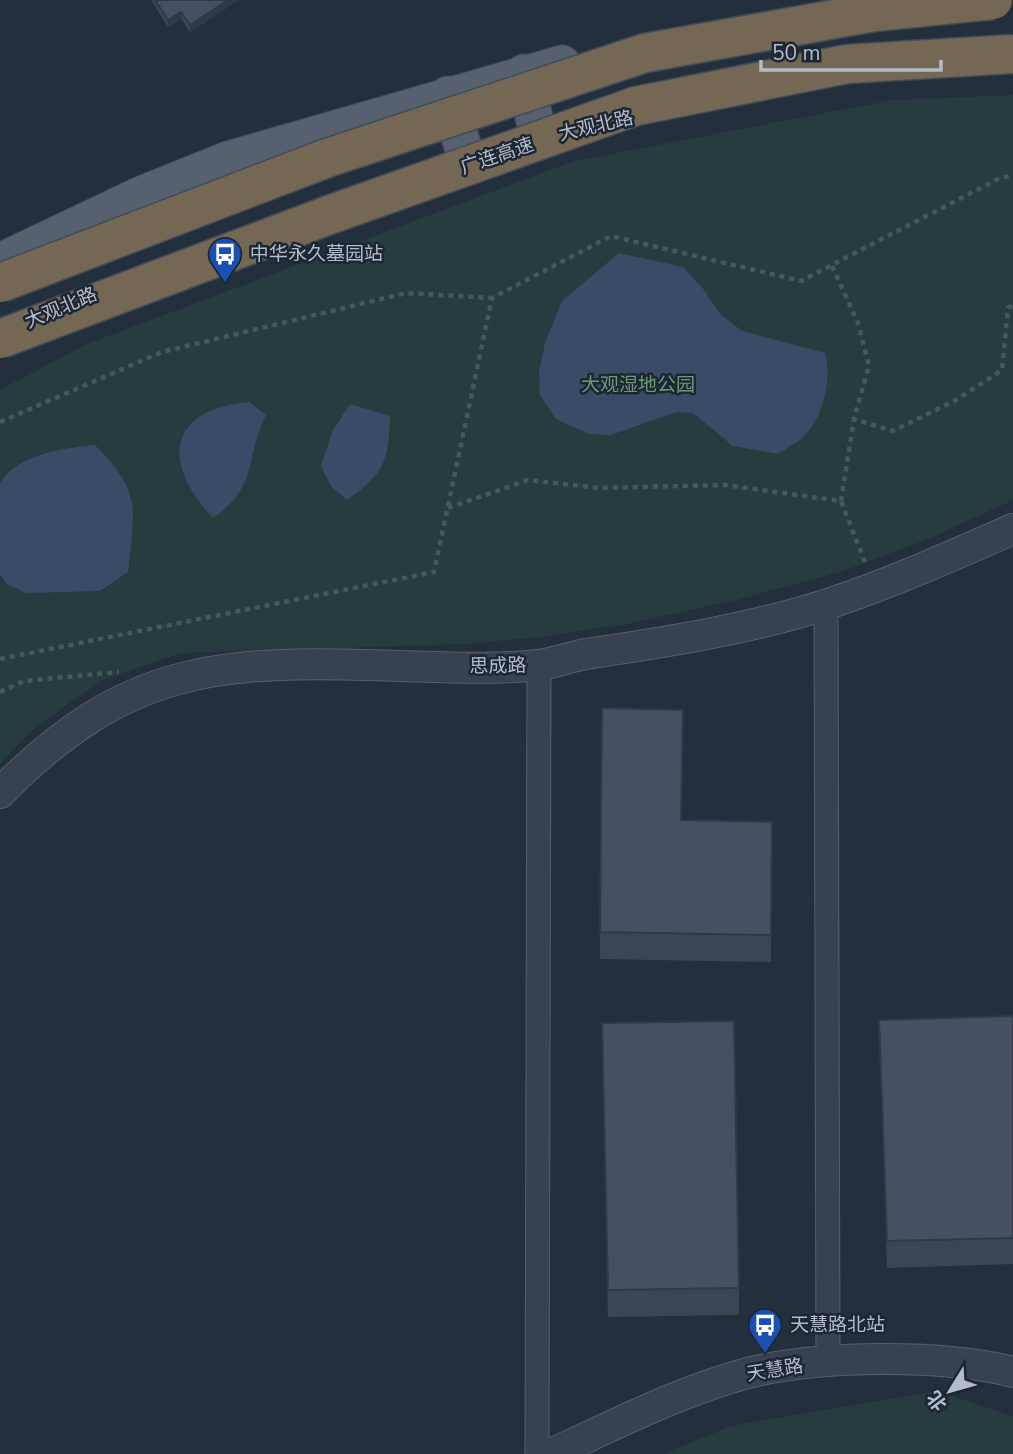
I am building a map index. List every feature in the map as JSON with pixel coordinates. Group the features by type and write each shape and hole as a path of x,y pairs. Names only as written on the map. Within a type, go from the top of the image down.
{"highway":[{"path":"0,282 327,158 645,53 874,12 993,0"},
{"name":"广连高速","path":"0,337 328,215 636,106 847,64 1013,53"}],"main road":[{"path":"0,262 141,195 228,160 524,73 794,9 846,0"},
{"name":"大观北路","path":"0,337 225,240 330,201 467,158 539,139 771,90 1013,53"},
{"path":"524,73 539,139"},
{"path":"448,95 467,158"}],"street":[{"name":"思成路","path":"0,793 57,738 87,718 124,698 194,673 312,663 448,667 539,665 670,642 825,605 875,588 1013,529"},
{"path":"825,605 828,1362"},
{"path":"537,1454 539,665"},
{"name":"天慧路","path":"551,1454 701,1388 751,1373 828,1362 936,1361 1013,1372"}],"path":[{"path":"0,422 162,352 406,293 492,298 611,236 801,281 998,179 1013,175"},
{"path":"832,265 858,323 869,366 854,419 841,501 875,588"},
{"path":"0,659 435,572 492,298"},
{"path":"854,419 893,431 957,400 1002,370 1008,308 1013,304"},
{"path":"448,508 528,480 599,488 725,485 841,501"},
{"path":"0,691 24,681 128,671"}],"green space":[{"name":"大观湿地公园","path":"1013,95 1013,500 926,540 843,571 736,600 627,624 540,637 465,644 181,653 103,680 34,728 0,764 0,390 87,344 574,161 893,100"},
{"path":"936,1391 1013,1416 1013,1454 662,1454 731,1426"}],"water":[{"path":"619,253 683,267 704,290 720,314 742,331 825,353 828,373 825,396 817,418 802,438 778,454 733,446 693,413 676,412 611,435 589,434 556,419 540,395 539,372 545,343 562,301"},
{"path":"249,402 266,415 238,495 213,518 196,498 185,478 180,459 181,442 188,427 201,415 222,407"},
{"path":"350,404 390,416 388,445 382,466 369,482 347,500 331,486 321,466 333,430"},
{"path":"95,445 121,476 132,503 128,572 100,591 26,593 7,584 0,574 0,484 7,474 29,459 69,448"}],"building":[{"path":"155,0 228,0 190,25 181,12 168,20"},
{"path":"602,708 683,710 681,820 772,822 771,935 600,932"},
{"path":"1013,1016 1013,1238 887,1241 879,1020"},
{"path":"734,1021 739,1288 608,1290 602,1023"}],"place":[{"name":"中华永久墓园站","path":"225,284"},
{"name":"天慧路北站","path":"765,1355"}]}
